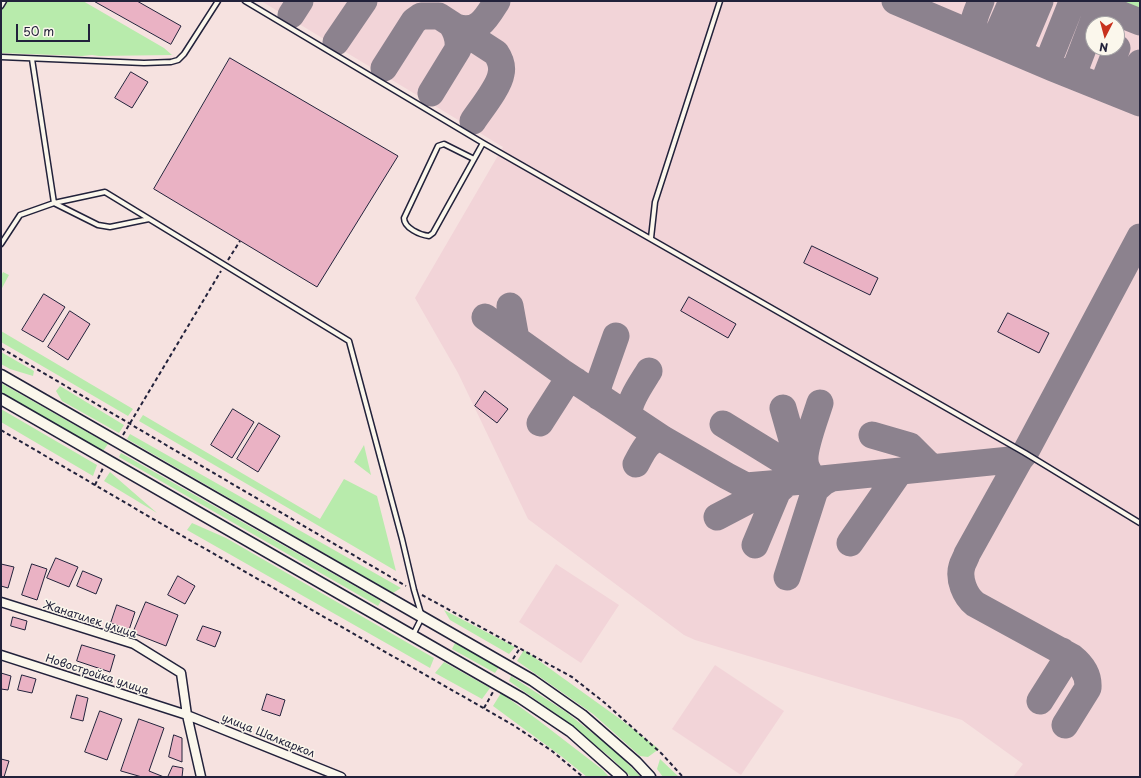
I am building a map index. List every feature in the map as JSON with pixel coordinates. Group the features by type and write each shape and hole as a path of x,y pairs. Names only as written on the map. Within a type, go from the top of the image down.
{"street":[{"path":"1,375 532,680 582,715 636,762 650,777"},
{"path":"1,399 528,702 570,731 622,777"},
{"name":"Жанатилек улица","path":"1,602 134,644 181,673 187,715 201,777"},
{"name":"Новостройка улица","path":"1,655 187,715"},
{"name":"улица Шалкаркол","path":"187,715 341,777"}],"lane":[{"path":"1,6 4,1"},
{"path":"1,57 144,63 171,62 178,60 184,54 218,1"},
{"path":"245,1 483,143 1025,453 1140,523"},
{"path":"651,238 655,202 720,1"},
{"path":"32,59 54,203"},
{"path":"474,159 444,144 438,146 404,218 404,223 423,235 429,236 433,233 483,143"},
{"path":"1,244 20,215 54,203 104,192 349,341 422,617 413,636"},
{"path":"54,203 98,225 110,228 149,219"}],"path":[{"path":"130,423 240,241"},
{"path":"1,348 377,570 572,677 662,754 683,777"},
{"path":"1,430 160,523 513,725 552,751 583,777"}],"shaded area":[{"path":"261,1 1140,1 1140,777 1013,777 1023,764 962,720 695,640 684,635 528,519 458,373 415,298 503,147"},
{"path":"556,564 619,605 581,663 519,622"},
{"path":"715,665 784,711 741,775 672,729"}],"green space":[{"path":"1,1 83,1 164,48 172,55 82,56 1,53"},
{"path":"1111,1 1140,1 1140,13"},
{"path":"3,272 9,275 1,290 1,276"},
{"path":"1,331 133,409 128,416 1,342"},
{"path":"1,352 34,371 33,376 10,369 1,364"},
{"path":"1,383 108,444 103,451 1,392"},
{"path":"60,386 124,425 119,433 62,401 56,391"},
{"path":"1,409 97,465 93,476 1,422"},
{"path":"143,415 320,519 344,479 377,496 396,571 139,421"},
{"path":"130,434 401,588 393,593 127,439"},
{"path":"364,445 371,475 354,462"},
{"path":"121,453 381,601 378,606 119,457"},
{"path":"110,472 157,513 104,481"},
{"path":"192,523 226,538 434,658 430,668 187,530"},
{"path":"444,610 515,647 509,654 450,620"},
{"path":"455,643 499,667 495,673 452,649"},
{"path":"524,650 659,749 648,757 640,756 593,714 517,661"},
{"path":"444,662 490,688 482,699 435,673"},
{"path":"511,676 566,712 615,751 641,777 631,777 610,757 562,718 509,681"},
{"path":"501,693 603,770 609,777 587,777 493,706"},
{"path":"660,759 679,777 663,777 657,769"}],"building":[{"path":"94,1 137,1 181,26 171,44"},
{"path":"230,58 398,156 317,287 154,189"},
{"path":"131,72 148,82 132,108 115,98"},
{"path":"812,246 878,278 870,295 804,263"},
{"path":"44,294 65,307 43,342 22,330"},
{"path":"689,297 736,324 728,338 681,311"},
{"path":"70,311 90,324 68,360 48,347"},
{"path":"1008,313 1049,333 1039,353 998,332"},
{"path":"485,391 508,409 497,423 475,406"},
{"path":"233,409 254,422 232,458 211,445"},
{"path":"259,423 280,436 258,472 237,459"},
{"path":"56,558 78,567 69,587 47,578"},
{"path":"1,564 14,567 8,588 1,586"},
{"path":"32,564 47,569 37,600 22,595"},
{"path":"83,571 102,579 96,594 77,586"},
{"path":"178,576 195,586 185,604 168,595"},
{"path":"146,602 178,615 166,646 133,633"},
{"path":"117,605 135,612 129,630 111,623"},
{"path":"13,617 27,621 25,630 11,626"},
{"path":"203,626 221,632 215,647 197,640"},
{"path":"82,645 115,655 110,672 77,661"},
{"path":"1,673 11,676 8,690 1,689"},
{"path":"22,675 36,679 32,693 18,690"},
{"path":"267,694 285,700 280,716 262,710"},
{"path":"77,695 88,698 83,721 71,718"},
{"path":"100,711 122,719 107,760 85,752"},
{"path":"139,719 164,728 149,771 164,777 142,777 121,771"},
{"path":"174,735 182,738 182,762 169,757"},
{"path":"1,759 9,761 4,777 1,777"},
{"path":"173,766 183,768 182,777 168,777"}],"taxiway":[{"path":"291,15 300,1"},
{"path":"336,42 364,1"},
{"path":"456,27 464,29 476,27 481,23 497,1"},
{"path":"895,1 1140,103"},
{"path":"976,35 974,31 974,22 981,1"},
{"path":"1005,47 1000,41 998,33 1012,1"},
{"path":"1028,57 1023,52 1022,44 1040,1"},
{"path":"1053,68 1050,57 1070,7 1077,1"},
{"path":"1097,5 1140,22"},
{"path":"1081,79 1077,73 1076,67 1095,17 1101,12 1114,11"},
{"path":"384,68 414,21 421,16 439,16 496,53 501,63 502,71 500,79 473,121"},
{"path":"431,93 458,49 457,36 451,24"},
{"path":"1112,91 1107,87 1105,79 1114,56"},
{"path":"1135,101 1132,97 1131,87 1140,63"},
{"path":"1065,725 1088,688 1086,675 1082,667 1072,657 971,601 963,587 961,576 962,564 1020,459 1025,453 1140,237"},
{"path":"510,306 516,339"},
{"path":"485,317 562,372 663,439 727,476 746,486 782,483"},
{"path":"599,397 599,384 616,336"},
{"path":"630,417 629,412 632,400 649,371"},
{"path":"540,423 565,384 571,381 576,381"},
{"path":"723,424 814,480 806,466 805,454 820,403"},
{"path":"783,408 801,471"},
{"path":"872,435 910,446 931,467"},
{"path":"636,464 649,443 658,439 663,439"},
{"path":"717,517 782,483 1020,459"},
{"path":"850,543 900,471"},
{"path":"787,577 815,490 830,479"},
{"path":"755,545 778,491 788,482"},
{"path":"1040,701 1064,663 1065,659 1062,651"}]}
